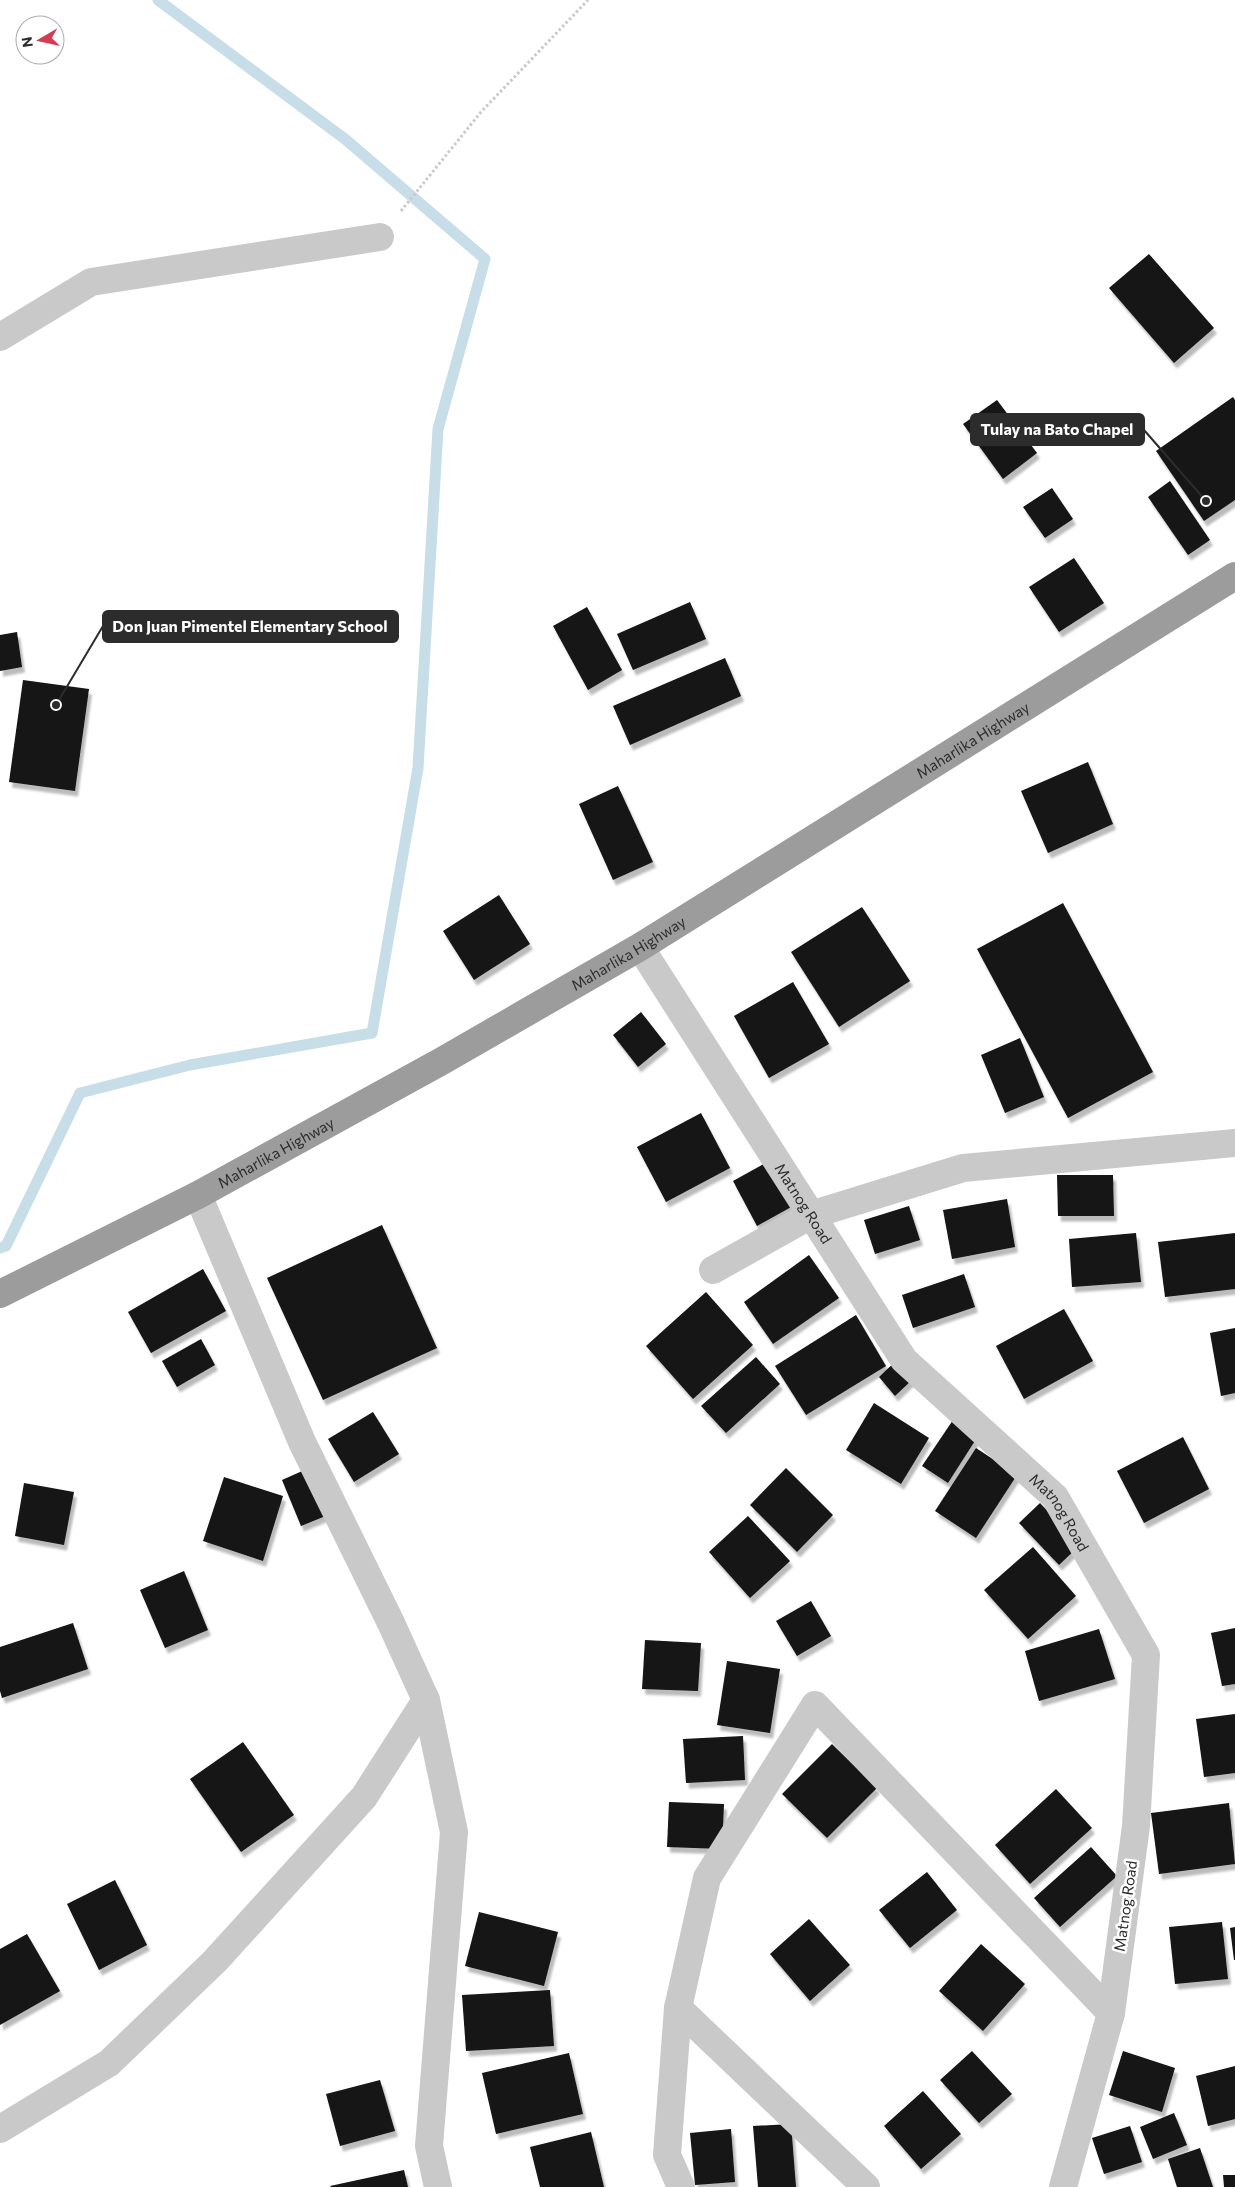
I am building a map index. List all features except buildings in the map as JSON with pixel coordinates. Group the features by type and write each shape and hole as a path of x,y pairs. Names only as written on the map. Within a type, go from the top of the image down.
{"highway":[{"name":"Maharlika Highway","path":"0,1294 198,1195 442,1061 640,947 1235,576"}],"street":[{"path":"0,337 91,282 380,237"},
{"name":"Matnog Road","path":"640,947 904,1360 1054,1496 1146,1655 1136,1826 1110,2013 1063,2187"},
{"path":"713,1270 811,1215 963,1168 1235,1143"},
{"path":"198,1195 302,1442 391,1623 426,1700 454,1832 429,2146 438,2187"},
{"path":"0,2129 109,2063 215,1961 364,1797 426,1700"},
{"path":"681,2187 667,2154 678,2008 707,1878 815,1705 1110,2013"},
{"path":"678,2008 866,2187"}],"path":[{"path":"399,213 481,112 588,0"}],"waterway":[{"path":"0,1248 6,1246 80,1093 190,1065 372,1033 418,768 438,429 485,259 345,139 158,0"}],"place":[{"name":"Tulay na Bato Chapel","path":"1206,501"},
{"name":"Don Juan Pimentel Elementary School","path":"56,705"}]}
